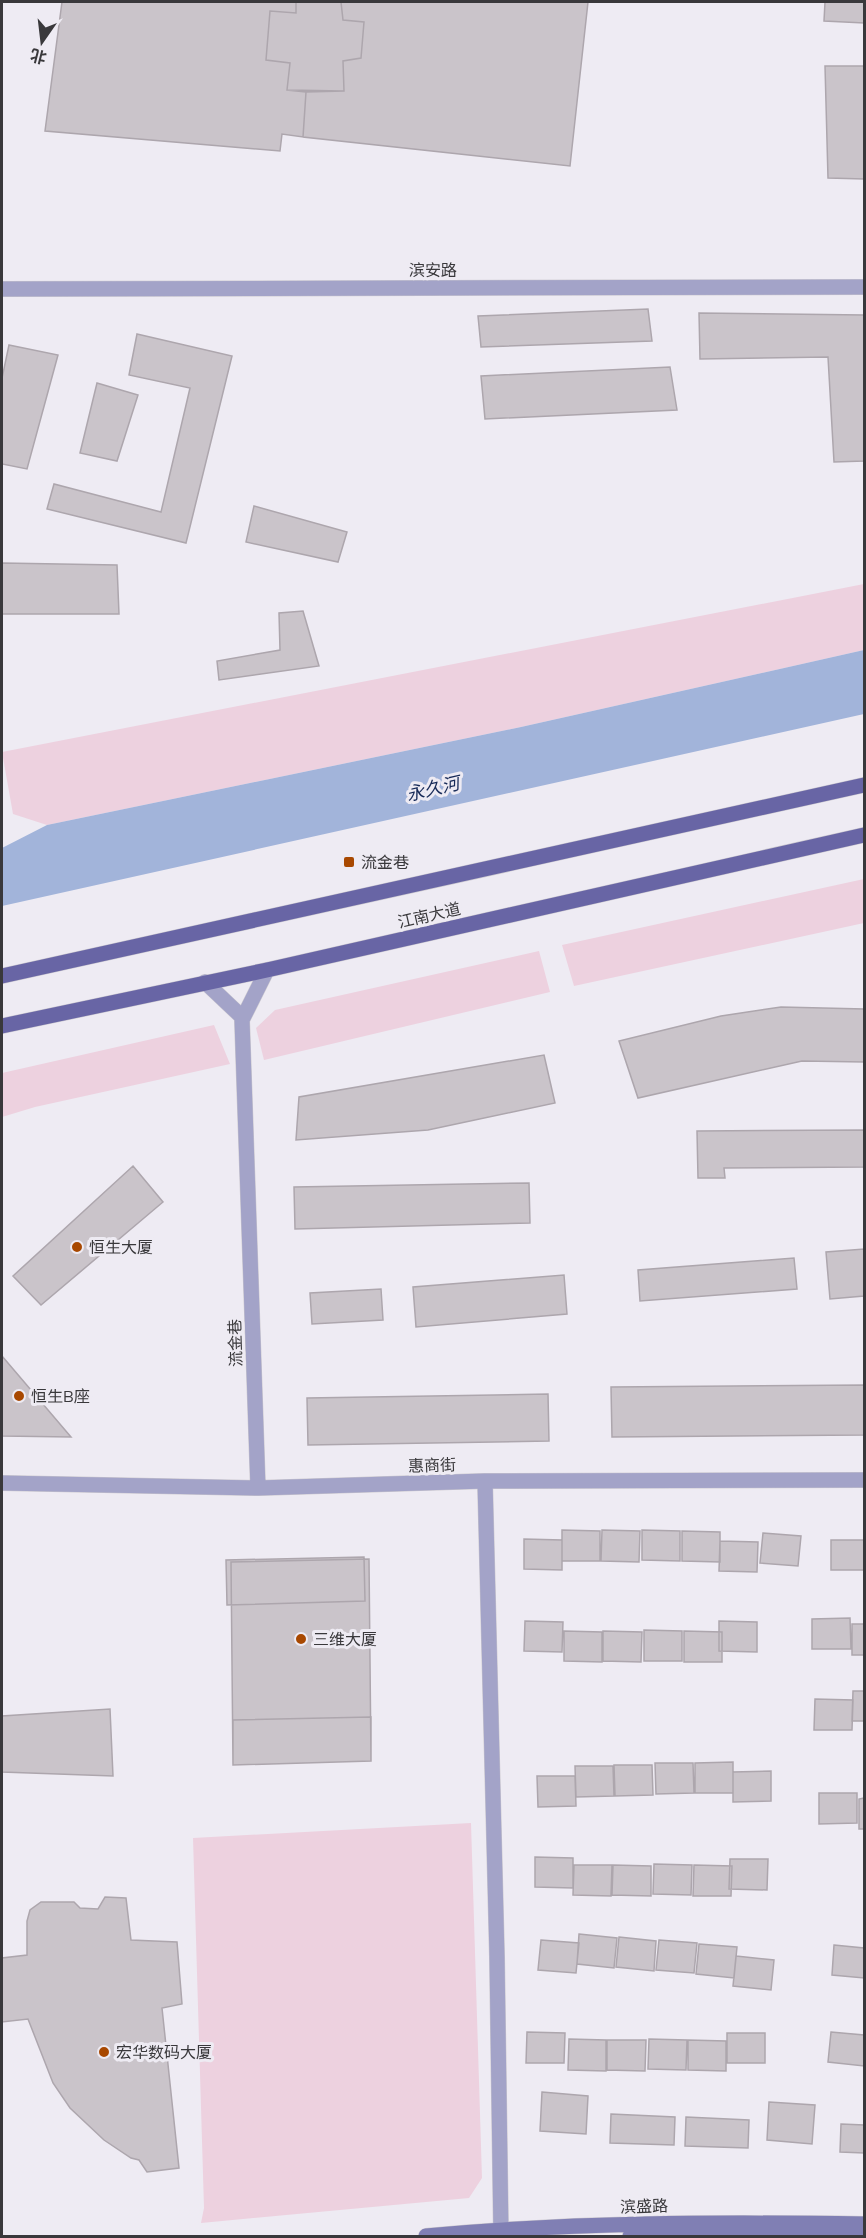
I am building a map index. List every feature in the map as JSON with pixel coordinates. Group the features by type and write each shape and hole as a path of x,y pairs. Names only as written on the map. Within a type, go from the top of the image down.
{"main road":[{"name":"江南大道","path":"2,976 864,785"},
{"name":"江南大道","path":"2,1026 267,970 864,835"},
{"name":"滨盛路","path":"426,2236 704,2222 864,2224"},
{"name":"滨盛路","path":"630,2236 702,2233 864,2236"}],"street":[{"name":"滨安路","path":"2,289 864,287"},
{"name":"流金巷","path":"258,1488 243,1017 267,970"},
{"path":"205,982 243,1017"},
{"name":"惠商街","path":"2,1483 258,1488 485,1481 864,1480"},
{"path":"485,1481 501,2233"}],"shaded area":[{"path":"864,584 864,650 521,727 47,825 13,814 2,752"},
{"path":"864,879 864,923 574,986 562,945"},
{"path":"539,951 550,992 264,1060 256,1028 275,1010"},
{"path":"214,1025 230,1064 35,1107 2,1117 2,1073"},
{"path":"471,1823 482,2178 469,2198 201,2223 204,2208 193,1838"}],"water":[{"name":"永久河","path":"864,650 864,714 2,906 2,848 47,825 521,727"}],"building":[{"path":"62,2 296,2 296,13 270,11 266,60 290,63 287,90 306,92 303,137 282,134 280,151 45,131"},
{"path":"296,2 341,2 343,20 364,22 361,58 343,61 344,91 287,90 290,63 266,60 270,11 296,13"},
{"path":"341,2 588,2 570,166 303,137 306,92 344,91 343,61 361,58 364,22 343,20"},
{"path":"825,2 864,2 864,23 824,21"},
{"path":"825,66 864,66 864,179 828,178"},
{"path":"648,309 652,341 481,347 478,316"},
{"path":"699,313 864,315 864,461 834,462 828,357 700,359"},
{"path":"137,334 232,356 186,543 47,509 54,484 161,512 190,388 129,375"},
{"path":"9,345 58,355 27,469 2,464 2,378"},
{"path":"670,367 677,410 485,419 481,376"},
{"path":"97,383 138,395 117,461 80,453"},
{"path":"254,506 347,532 338,562 246,542"},
{"path":"2,563 117,565 119,614 2,614"},
{"path":"303,611 319,666 219,680 217,661 280,650 279,613"},
{"path":"781,1007 864,1009 864,1062 802,1061 638,1098 619,1041 721,1016"},
{"path":"544,1055 555,1103 428,1130 296,1140 299,1097"},
{"path":"864,1130 864,1167 724,1168 725,1178 698,1178 697,1131"},
{"name":"恒生大厦","path":"133,1166 163,1202 41,1305 13,1276"},
{"path":"529,1183 530,1223 295,1229 294,1187"},
{"path":"864,1249 864,1296 830,1299 826,1252"},
{"path":"794,1258 797,1289 640,1301 638,1270"},
{"path":"564,1275 567,1314 416,1327 413,1287"},
{"path":"381,1289 383,1320 312,1324 310,1293"},
{"name":"恒生B座","path":"2,1356 71,1437 2,1436"},
{"path":"864,1385 864,1435 612,1437 611,1387"},
{"path":"548,1394 549,1441 308,1445 307,1398"},
{"path":"562,1530 600,1531 600,1561 562,1561"},
{"path":"602,1530 640,1531 639,1562 601,1561"},
{"path":"642,1530 680,1531 680,1561 642,1560"},
{"path":"682,1531 720,1532 720,1562 682,1561"},
{"path":"763,1533 801,1536 798,1566 760,1563"},
{"path":"524,1539 562,1540 562,1570 524,1569"},
{"path":"831,1540 864,1540 864,1570 831,1570"},
{"path":"720,1541 758,1542 757,1572 719,1571"},
{"path":"364,1557 365,1601 227,1605 226,1560"},
{"name":"三维大厦","path":"369,1559 371,1761 233,1765 231,1562"},
{"path":"850,1618 851,1649 812,1649 812,1619"},
{"path":"525,1621 563,1622 562,1652 524,1651"},
{"path":"719,1621 757,1622 757,1652 719,1651"},
{"path":"852,1624 864,1624 864,1655 852,1655"},
{"path":"644,1630 682,1631 682,1661 644,1661"},
{"path":"564,1631 602,1632 602,1662 564,1661"},
{"path":"603,1631 642,1632 641,1662 603,1661"},
{"path":"684,1631 722,1632 722,1662 684,1662"},
{"path":"853,1691 864,1691 864,1721 852,1721"},
{"path":"815,1699 853,1700 852,1730 814,1730"},
{"path":"110,1709 113,1776 2,1772 2,1716"},
{"path":"371,1717 371,1761 233,1765 233,1720"},
{"path":"733,1762 733,1793 695,1793 695,1763"},
{"path":"655,1763 693,1763 694,1793 656,1794"},
{"path":"614,1765 652,1765 653,1795 615,1796"},
{"path":"575,1766 613,1766 614,1796 576,1797"},
{"path":"771,1771 771,1801 733,1802 733,1772"},
{"path":"537,1776 575,1776 576,1806 538,1807"},
{"path":"819,1793 857,1793 857,1823 819,1824"},
{"path":"864,1798 864,1829 859,1829 859,1799"},
{"path":"535,1857 573,1858 573,1888 535,1887"},
{"path":"730,1859 768,1859 767,1890 729,1889"},
{"path":"654,1864 692,1865 691,1895 653,1894"},
{"path":"574,1865 612,1865 611,1896 573,1895"},
{"path":"613,1865 651,1866 651,1896 612,1895"},
{"path":"694,1865 732,1866 731,1896 693,1896"},
{"name":"宏华数码大厦","path":"105,1897 126,1898 131,1940 177,1942 182,2004 162,2008 179,2168 147,2172 139,2160 131,2158 104,2140 70,2108 53,2083 28,2019 2,2022 2,1958 27,1955 27,1921 30,1910 41,1902 74,1902 80,1908 98,1909"},
{"path":"579,1934 617,1938 614,1968 577,1964"},
{"path":"619,1937 656,1941 654,1971 616,1967"},
{"path":"541,1940 579,1943 576,1973 538,1970"},
{"path":"659,1940 697,1943 694,1973 656,1970"},
{"path":"699,1944 737,1947 734,1978 696,1974"},
{"path":"834,1945 864,1948 864,1978 832,1975"},
{"path":"736,1956 774,1960 771,1990 733,1986"},
{"path":"527,2032 565,2033 564,2063 526,2063"},
{"path":"831,2032 864,2035 864,2066 828,2062"},
{"path":"727,2033 765,2033 765,2063 727,2063"},
{"path":"569,2039 606,2040 606,2071 568,2070"},
{"path":"649,2039 687,2040 686,2070 648,2069"},
{"path":"607,2040 646,2040 645,2071 607,2070"},
{"path":"688,2040 726,2041 726,2071 688,2070"},
{"path":"542,2092 588,2096 586,2134 540,2131"},
{"path":"769,2102 815,2105 812,2144 767,2140"},
{"path":"611,2114 675,2117 674,2145 610,2143"},
{"path":"686,2117 749,2120 748,2148 685,2146"},
{"path":"841,2124 864,2125 864,2153 840,2152"}],"place":[{"name":"流金巷","path":"349,862"},
{"name":"恒生大厦","path":"77,1247"},
{"name":"恒生B座","path":"19,1396"},
{"name":"三维大厦","path":"301,1639"},
{"name":"宏华数码大厦","path":"104,2052"}]}
